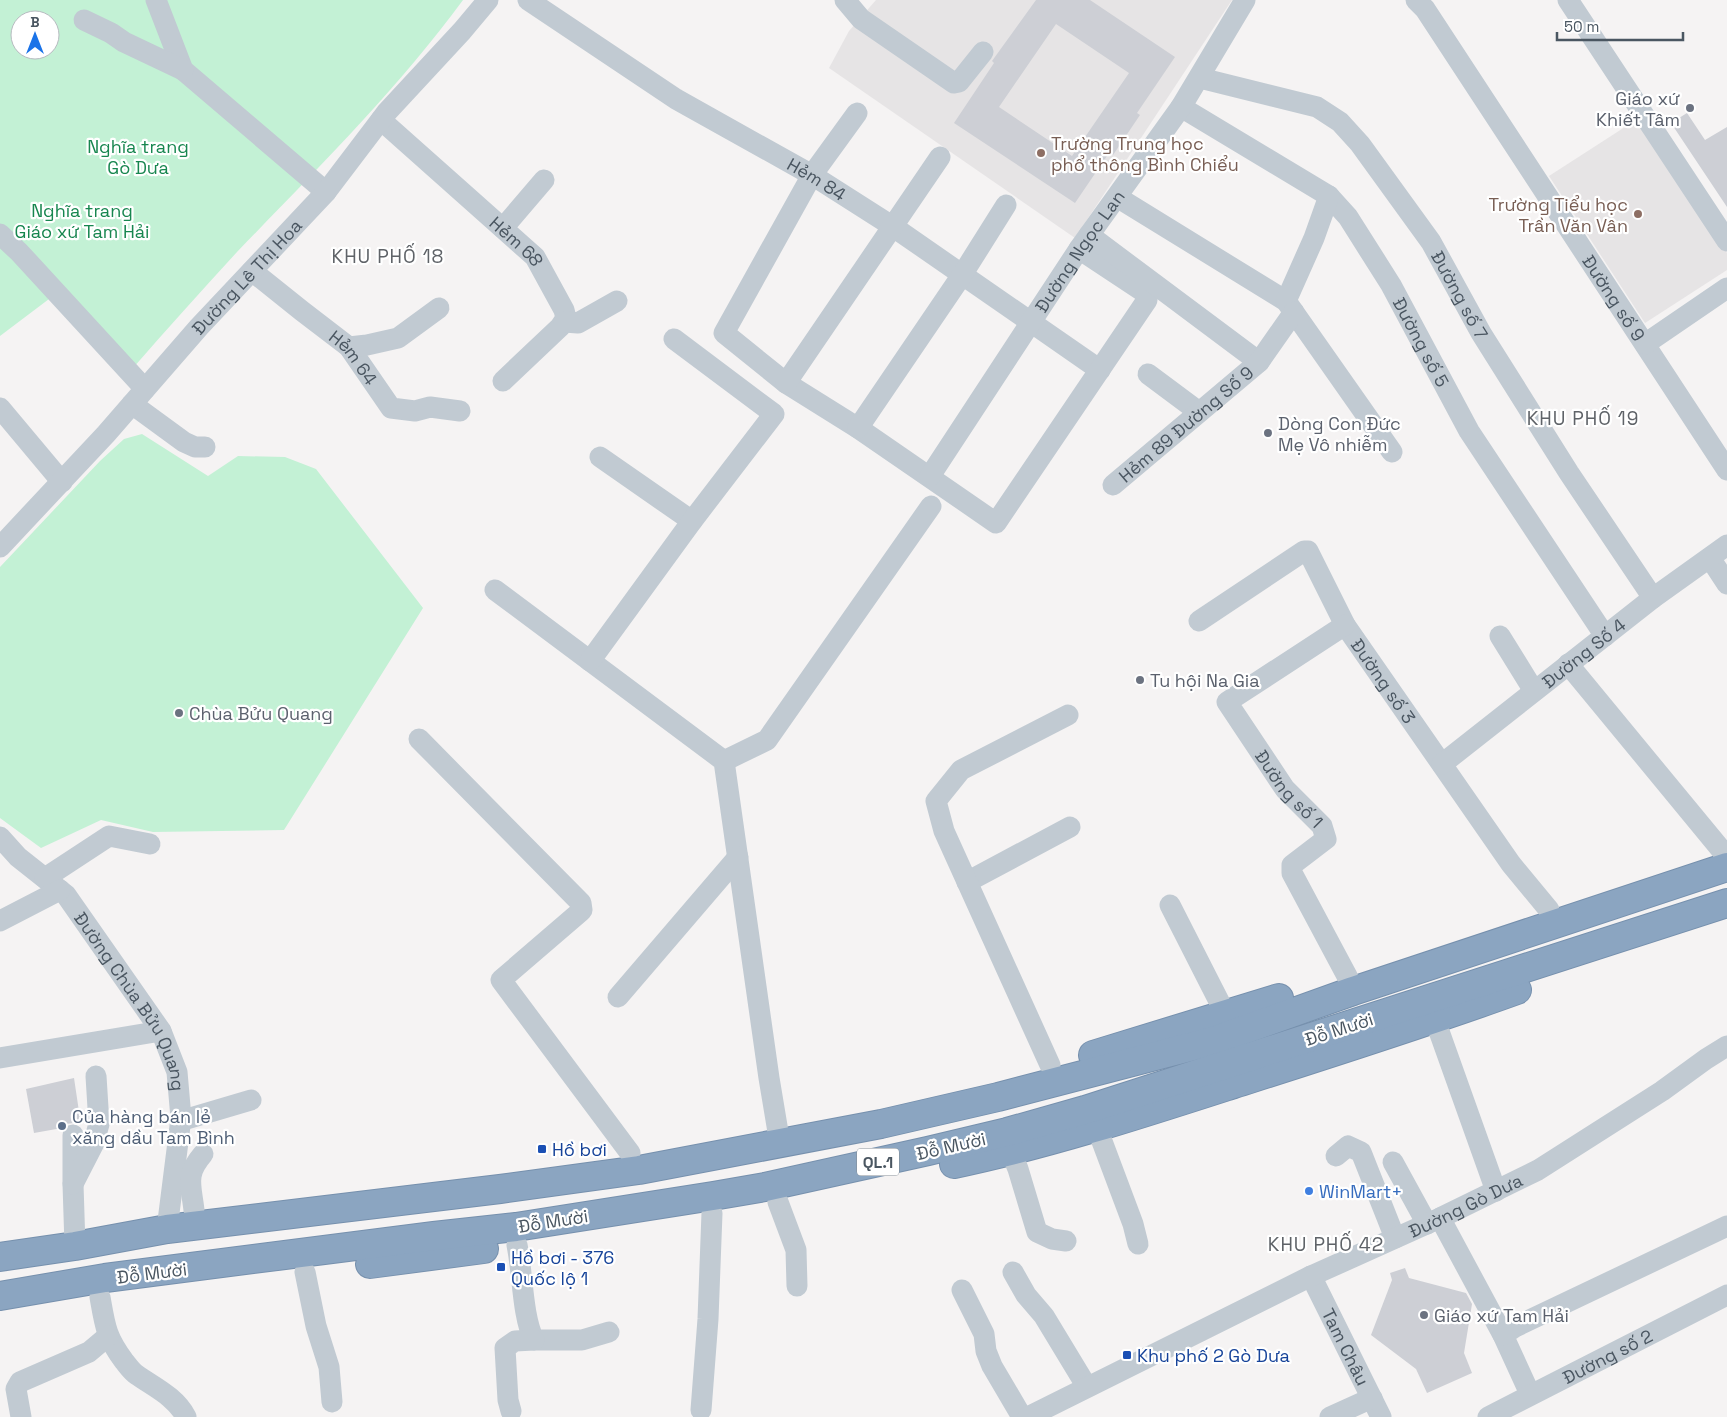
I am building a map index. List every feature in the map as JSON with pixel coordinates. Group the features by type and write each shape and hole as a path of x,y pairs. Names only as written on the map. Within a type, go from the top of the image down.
{"highway":[{"name":"Đỗ Mười","path":"177,1217 490,1190 639,1170 1050,1065 1077,1060 1226,1014 1350,984 1726,857"},
{"name":"Đỗ Mười","path":"0,1257 75,1238 177,1217 502,1173 630,1153 881,1124 998,1097 1213,1041 1350,984 1549,910 1726,857"},
{"name":"Đỗ Mười","path":"0,1296 105,1278 516,1227 624,1211 765,1187 928,1151 1007,1132 1085,1110 1727,903"},
{"name":"Đỗ Mười","path":"0,1315 100,1297 517,1245 778,1202 1011,1152 1097,1128 1435,1020 1576,970 1727,923"},
{"path":"1576,970 1592,947"},
{"name":"Đỗ Mười","path":"0,1242 75,1238"}],"street":[{"path":"156,0 183,70"},
{"name":"Đường Lê Thị Hoa","path":"0,548 139,397 198,327 326,192 381,120 488,0"},
{"name":"Hẻm 84","path":"528,0 676,99 812,175 892,226 1100,370"},
{"path":"845,0 861,19 954,82 959,82 983,52"},
{"name":"Đường Ngọc Lan","path":"930,476 1084,241 1181,107 1246,0"},
{"path":"1568,0 1727,241"},
{"name":"Đường số 9","path":"1425,3 1727,470"},
{"path":"84,20 111,33 124,42 183,70 326,192"},
{"name":"Đường số 7","path":"1200,78 1317,107 1340,122 1360,144 1432,242 1481,333 1569,473 1653,598"},
{"name":"Đường số 5","path":"1181,107 1329,196 1348,217 1391,285 1469,431 1605,636"},
{"path":"857,112 812,175 724,333 786,383 858,428 996,522 1147,300 1147,294 1084,241"},
{"name":"Hẻm 68","path":"381,120 535,257 566,314 564,322"},
{"path":"786,383 940,157"},
{"path":"503,228 544,180"},
{"path":"1117,196 1290,306 1392,452"},
{"name":"Hẻm 89 Đường Số 9","path":"1113,485 1258,362 1290,306 1329,196"},
{"path":"858,428 962,275 1006,206"},
{"path":"0,234 19,252 139,397 184,442 195,447 205,447"},
{"path":"1084,241 1258,362"},
{"name":"Hẻm 64","path":"252,271 350,347 391,408 415,411 430,406 460,411"},
{"path":"1644,344 1727,288"},
{"path":"503,381 564,322 578,322 617,301"},
{"path":"350,347 398,338 439,308"},
{"path":"590,661 692,521 774,414 674,339"},
{"path":"1148,374 1200,412"},
{"path":"0,408 62,482"},
{"path":"600,457 692,521"},
{"path":"724,761 767,740 931,506"},
{"name":"Đường Số 4","path":"1442,764 1653,598 1727,545"},
{"name":"Đường số 3","path":"1199,621 1308,551 1345,625 1512,864 1549,910"},
{"path":"1710,558 1727,584"},
{"path":"495,590 724,761 769,1078 779,1135"},
{"name":"Đường số 1","path":"1345,625 1227,702 1285,789 1322,826 1326,839 1292,865 1292,873 1350,984"},
{"path":"1500,636 1534,691"},
{"path":"1568,664 1726,857"},
{"path":"1050,1065 944,831 936,801 961,770 1068,715"},
{"path":"419,739 581,903 582,910 580,912 502,980 630,1153"},
{"path":"967,882 1070,827"},
{"path":"0,922 52,884 109,836 150,844"},
{"name":"Đường Chùa Bửu Quang","path":"0,837 18,857 66,895 161,1031 177,1072 180,1121 177,1217"},
{"path":"618,997 738,857"},
{"path":"1170,905 1226,1014"},
{"path":"1435,1020 1496,1190"},
{"path":"0,1058 161,1031"},
{"name":"Đường Gò Dưa","path":"1028,1417 1311,1276 1434,1221 1538,1170 1662,1091 1727,1046"},
{"path":"73,1184 93,1145 99,1124 96,1076"},
{"path":"180,1121 251,1100"},
{"path":"1097,1128 1134,1224 1138,1244"},
{"path":"74,1135 75,1238"},
{"path":"1336,1156 1348,1146 1360,1152 1396,1238"},
{"path":"1011,1152 1037,1232 1052,1239 1066,1241"},
{"path":"177,1217 194,1164 203,1154"},
{"path":"1393,1162 1434,1221 1504,1335 1530,1394"},
{"path":"778,1202 796,1250 797,1286"},
{"path":"701,1410 708,1319 712,1213"},
{"path":"1504,1335 1515,1327 1727,1226"},
{"path":"517,1245 528,1328 534,1340"},
{"path":"306,1272 316,1326 329,1368 332,1402"},
{"path":"1013,1272 1026,1295 1044,1316 1087,1387"},
{"name":"Tam Châu","path":"1311,1276 1381,1417"},
{"path":"962,1290 984,1334 986,1351 992,1366 1022,1417"},
{"name":"Đường số 2","path":"1488,1417 1530,1394 1727,1296"},
{"path":"100,1297 111,1343 135,1374 166,1394 183,1411 186,1417"},
{"path":"511,1411 508,1400 505,1348 515,1341 582,1340 609,1332"},
{"path":"22,1417 16,1389 20,1382 88,1352 108,1336"},
{"path":"1330,1417 1372,1398"}],"shaded area":[{"name":"Trường Trung học phổ thông Bình Chiểu","path":"876,0 1232,0 1075,238 829,68 849,31"},
{"name":"Trường Tiểu học Trần Văn Vân","path":"1639,118 1727,253 1727,270 1645,323 1549,176"}],"green space":[{"name":"Nghĩa trang Gò Dưa","path":"0,0 463,0 383,98 237,252 133,368 53,296 0,336"},
{"name":"Chùa Bửu Quang","path":"142,434 208,476 238,456 285,457 316,469 423,608 284,830 153,832 101,820 41,848 0,818 0,567 100,461 124,439"}],"building":[{"path":"1036,0 1090,0 1175,57 1137,113 1140,115 1113,155 1109,153 1075,203 954,123 994,63 992,61","holes":["1056,24 1129,73 1072,156 999,107"]},
{"path":"1687,113 1705,140 1727,127 1727,207 1671,123"},
{"path":"74,1078 81,1125 66,1124 62,1128 34,1133 26,1089"},
{"name":"Giáo xứ Tam Hải","path":"1405,1268 1409,1278 1466,1293 1472,1304 1464,1353 1472,1373 1427,1393 1416,1369 1371,1335 1392,1280 1390,1273"}],"place":[{"name":"Giáo xứ Khiết Tâm","path":"1690,108"},
{"name":"Trường Trung học phổ thông Bình Chiểu","path":"1041,153"},
{"name":"Trường Tiểu học Trần Văn Vân","path":"1638,214"},
{"name":"Dòng Con Đức Mẹ Vô nhiễm","path":"1268,433"},
{"name":"Tu hội Na Gia","path":"1140,680"},
{"name":"Chùa Bửu Quang","path":"179,713"},
{"name":"Của hàng bán lẻ xăng dầu Tam Bình","path":"62,1126"},
{"name":"Hồ bơi","path":"542,1149"},
{"name":"WinMart+","path":"1309,1191"},
{"name":"Hồ bơi - 376 Quốc lộ 1","path":"501,1267"},
{"name":"Giáo xứ Tam Hải","path":"1424,1315"},
{"name":"Khu phố 2 Gò Dưa","path":"1127,1355"}],"district":[{"name":"KHU PHỐ 18","path":"388,256"},
{"name":"KHU PHỐ 19","path":"1583,418"},
{"name":"KHU PHỐ 42","path":"1326,1244"}],"park label":[{"name":"Nghĩa trang Giáo xứ Tam Hải","path":"82,220"}]}
